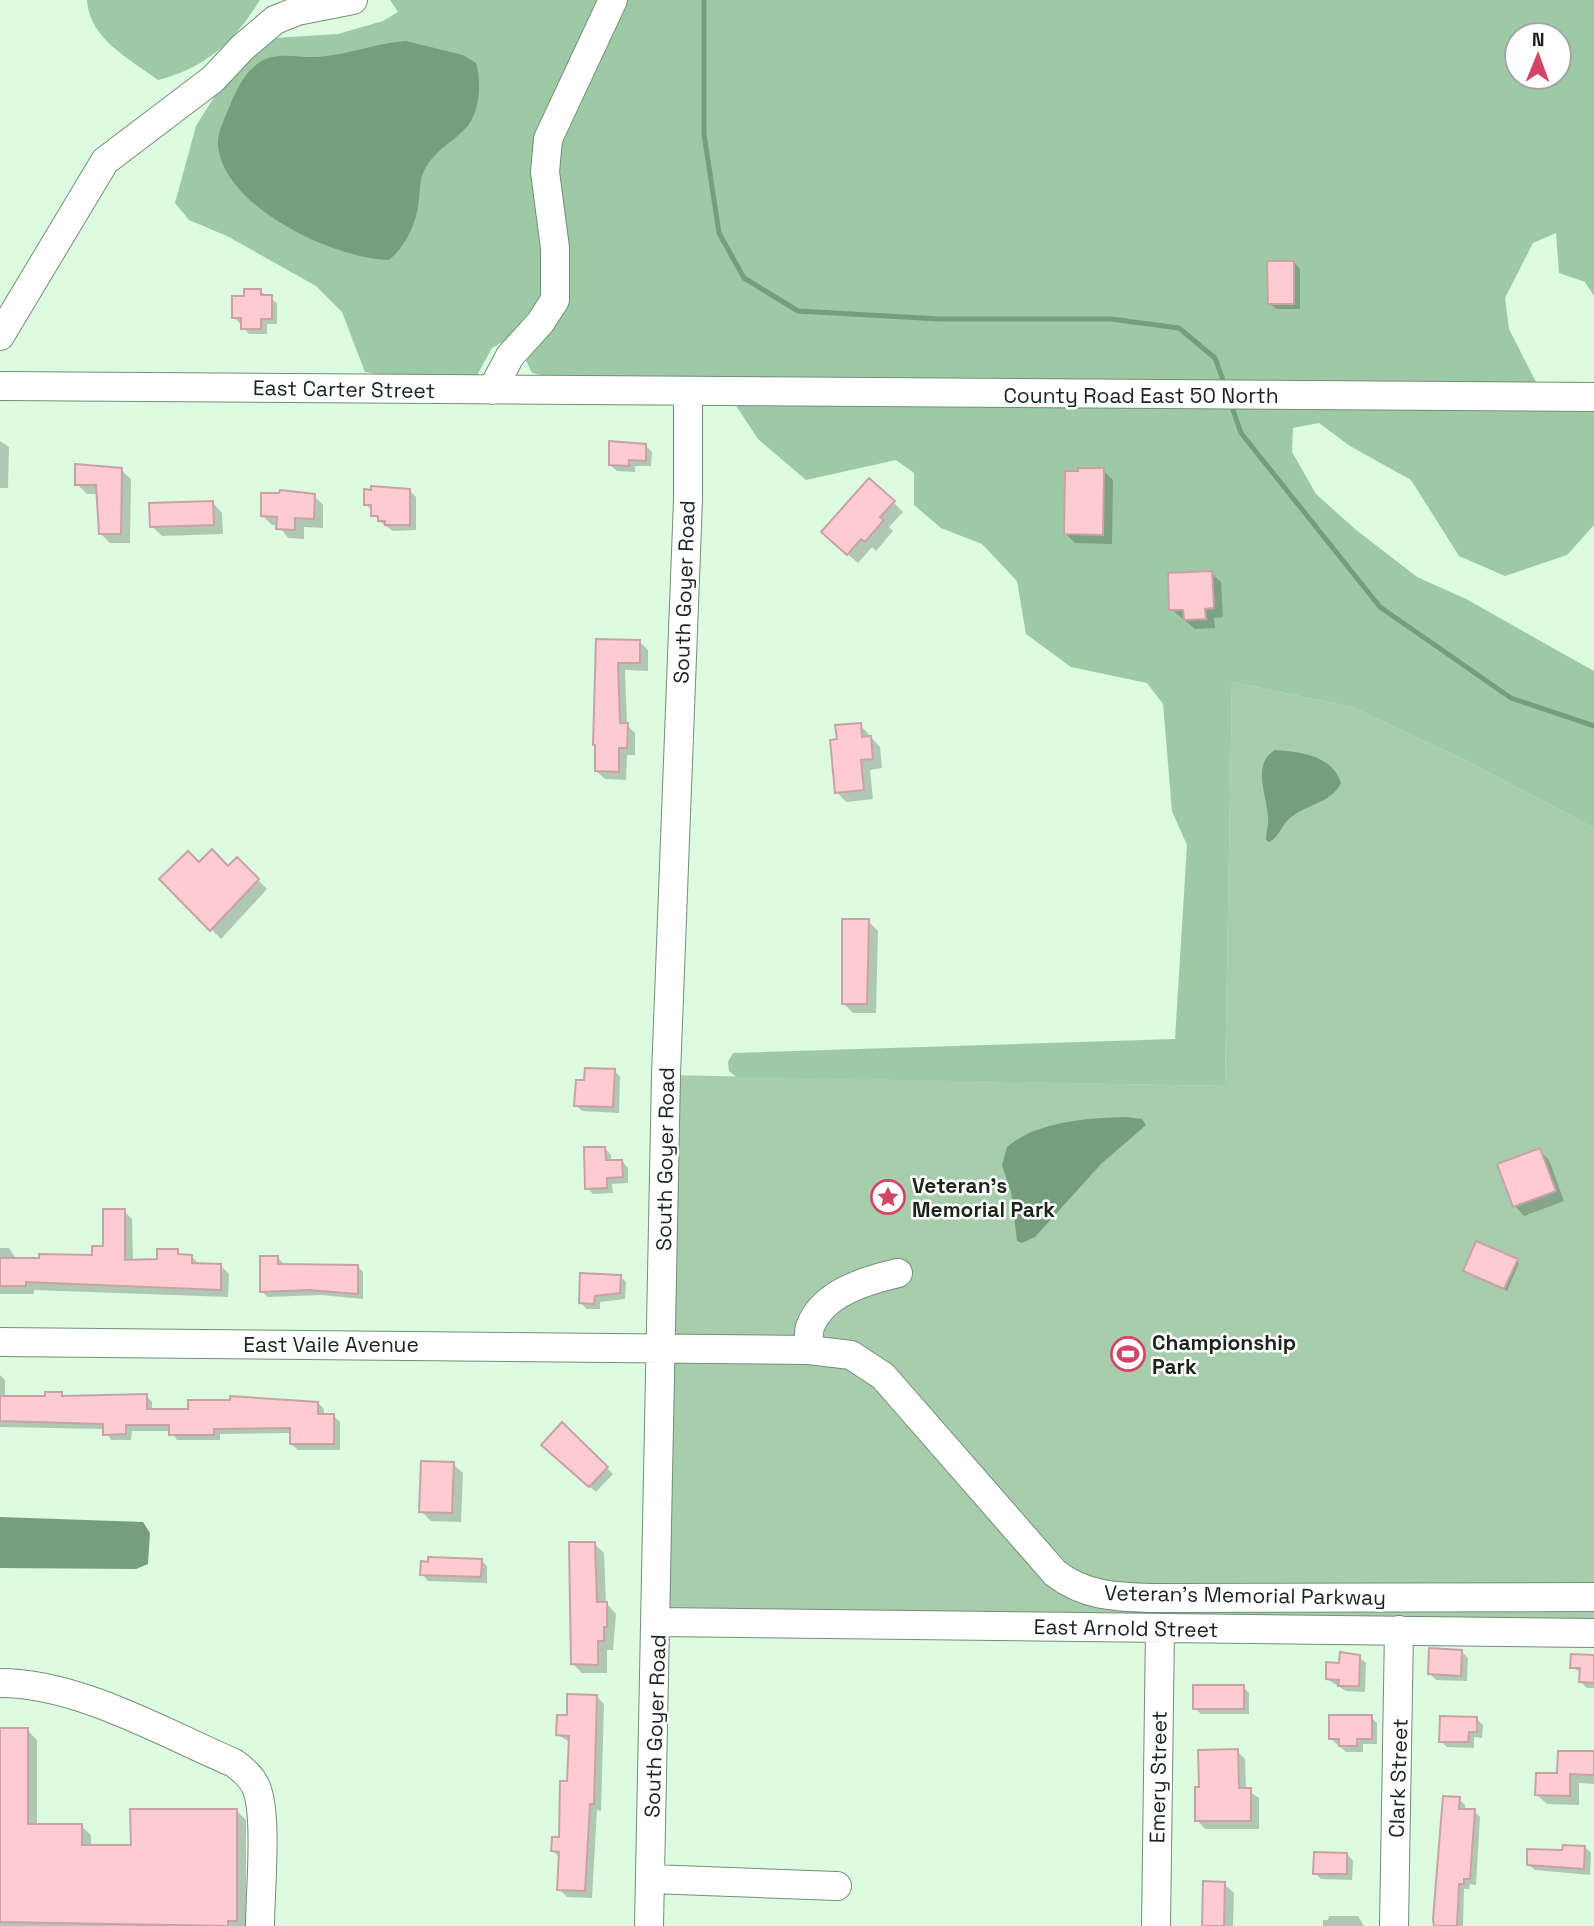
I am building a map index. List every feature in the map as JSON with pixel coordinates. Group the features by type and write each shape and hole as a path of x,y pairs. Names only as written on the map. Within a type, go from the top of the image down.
{"street":[{"path":"0,337 105,161 213,79 243,47 296,6 352,0"},
{"path":"492,390 510,356 540,323 555,300 555,248 545,172 548,139 612,0"},
{"name":"East Carter Street","path":"0,386 688,392"},
{"name":"County Road East 50 North","path":"688,392 1594,397"},
{"name":"South Goyer Road","path":"649,1926 658,1622 666,1075 688,500 688,392"},
{"path":"809,1350 810,1327 824,1307 841,1294 866,1282 898,1273"},
{"name":"East Vaile Avenue","path":"0,1342 662,1347"},
{"name":"Veteran's Memorial Parkway","path":"662,1347 809,1350 850,1355 883,1376 1055,1573 1085,1591 1117,1597 1152,1598 1594,1597"},
{"name":"East Arnold Street","path":"658,1622 1594,1633"},
{"name":"Emery Street","path":"1156,1926 1160,1628"},
{"name":"Clark Street","path":"1394,1926 1399,1630"},
{"path":"0,1683 31,1683 65,1690 234,1763 250,1776 258,1790 261,1814 260,1926"},
{"path":"651,1879 837,1886"}],"shaded area":[{"path":"87,0 260,0 240,29 217,51 191,68 158,80 103,37 89,14"},
{"path":"390,0 1594,0 1594,296 1585,282 1559,273 1556,233 1533,243 1505,298 1509,329 1539,388 560,379 532,373 522,352 508,339 492,348 476,377 393,376 365,372 342,312 316,286 227,236 189,220 175,203 196,126 223,83 274,38 338,34 383,21 398,12"},
{"path":"406,41 463,55 476,63 479,89 469,124 434,156 426,167 421,179 418,208 413,224 406,240 389,260 366,257 312,240 260,208 239,189 225,168 218,141 237,90 254,66 274,57 328,56"},
{"path":"727,392 1594,397 1594,525 1567,555 1505,576 1459,556 1411,480 1350,446 1319,423 1293,428 1292,452 1316,494 1355,529 1417,577 1466,599 1594,671 1594,828 1465,760 1352,707 1232,682 1225,1086 736,1077 729,1071 728,1062 733,1053 1175,1039 1187,845 1172,811 1163,704 1147,683 1071,667 1026,634 1017,581 982,544 941,528 914,505 914,473 896,460 806,480 758,439"},
{"name":"Championship Park","path":"1232,682 1352,707 1465,760 1594,828 1594,1633 658,1622 666,1075 1225,1086"},
{"path":"1275,750 1305,754 1323,761 1331,766 1341,783 1330,796 1293,815 1269,842 1266,840 1268,820 1262,772 1268,756"},
{"path":"1096,1118 1142,1119 1146,1125 1101,1164 1035,1237 1022,1243 1017,1241 1011,1192 1002,1165 1007,1147 1019,1138 1048,1126"},
{"path":"0,1517 143,1522 150,1533 148,1564 136,1569 0,1568"}],"building":[{"path":"1267,261 1294,261 1294,304 1268,304"},
{"path":"244,289 261,289 261,295 272,295 272,319 261,319 261,329 241,329 241,318 232,318 232,296 244,296"},
{"path":"609,441 646,444 646,461 629,460 629,466 609,465"},
{"path":"75,464 122,468 121,534 99,534 96,485 75,485"},
{"path":"1078,468 1104,468 1103,535 1064,534 1065,471 1078,471"},
{"path":"869,478 895,501 880,517 884,520 865,542 861,539 847,555 821,532"},
{"path":"371,486 410,489 410,525 385,525 385,521 378,521 378,516 371,516 371,505 364,505 364,489 371,490"},
{"path":"280,490 315,494 314,519 295,518 295,530 276,529 277,517 261,516 261,493 279,493"},
{"path":"213,501 214,525 150,527 149,503"},
{"path":"1212,571 1214,608 1205,609 1206,619 1184,620 1183,610 1169,610 1168,573"},
{"path":"596,639 640,640 640,663 618,663 620,723 628,723 627,748 619,748 619,772 595,771 593,745"},
{"path":"861,723 862,737 871,736 873,759 861,760 864,790 835,793 830,740 837,739 835,725"},
{"path":"212,849 228,866 237,857 259,879 210,931 159,879 188,851 199,862"},
{"path":"842,919 869,919 867,1004 842,1004"},
{"path":"585,1068 615,1069 613,1107 574,1106 576,1080 584,1080"},
{"path":"584,1147 605,1147 606,1160 622,1160 623,1177 607,1178 607,1188 585,1189"},
{"path":"1540,1148 1556,1191 1513,1207 1497,1164"},
{"path":"103,1209 125,1209 125,1260 157,1259 157,1249 178,1249 178,1254 192,1255 192,1263 221,1264 221,1290 26,1282 26,1286 0,1286 0,1258 39,1258 39,1254 92,1255 92,1246 103,1246"},
{"path":"1476,1241 1518,1259 1504,1289 1463,1271"},
{"path":"260,1256 278,1256 278,1264 358,1265 358,1294 309,1290 260,1292"},
{"path":"580,1273 621,1275 620,1293 595,1296 594,1304 579,1303"},
{"path":"45,1392 62,1392 62,1396 147,1394 147,1409 188,1409 188,1400 230,1400 230,1396 318,1402 318,1414 334,1414 334,1444 290,1444 290,1428 214,1429 214,1435 169,1435 169,1425 126,1425 126,1434 103,1435 103,1424 0,1421 0,1396 45,1396"},
{"path":"562,1422 608,1467 589,1487 541,1445"},
{"path":"421,1461 454,1462 452,1513 419,1512"},
{"path":"569,1542 595,1542 597,1602 607,1602 607,1627 604,1627 604,1641 598,1641 598,1665 571,1664"},
{"path":"428,1557 482,1559 481,1577 420,1575 421,1561 428,1562"},
{"path":"1429,1648 1462,1650 1461,1676 1428,1674"},
{"path":"1340,1652 1360,1655 1359,1686 1338,1686 1339,1680 1326,1679 1326,1662 1339,1663"},
{"path":"1571,1654 1594,1655 1594,1683 1579,1682 1580,1668 1570,1668"},
{"path":"1193,1685 1244,1685 1244,1709 1193,1709"},
{"path":"567,1694 597,1695 594,1804 590,1804 585,1891 557,1890 559,1852 551,1851 552,1837 559,1837 560,1781 567,1781 569,1736 556,1735 557,1715 567,1715"},
{"path":"1329,1715 1372,1715 1372,1739 1357,1739 1357,1746 1339,1746 1339,1739 1329,1739"},
{"path":"1440,1716 1477,1717 1477,1732 1469,1732 1468,1742 1439,1742"},
{"path":"0,1728 28,1728 28,1824 82,1824 82,1845 131,1845 130,1809 237,1809 237,1921 228,1921 228,1926 0,1922"},
{"path":"1238,1749 1239,1788 1251,1788 1251,1821 1195,1821 1195,1787 1199,1787 1198,1750"},
{"path":"1558,1751 1594,1751 1594,1775 1570,1774 1570,1796 1535,1795 1536,1773 1557,1773"},
{"path":"1443,1796 1460,1797 1459,1809 1475,1809 1470,1879 1464,1879 1464,1884 1459,1884 1457,1926 1434,1926 1433,1919"},
{"path":"1563,1845 1585,1846 1584,1869 1527,1865 1527,1849 1562,1850"},
{"path":"1314,1852 1347,1853 1347,1874 1313,1874"},
{"path":"1203,1881 1225,1882 1224,1926 1202,1926"}],"waterway":[{"path":"704,0 704,134 719,233 744,278 798,311 940,319 1111,319 1179,328 1215,358 1223,380"},
{"path":"1233,410 1241,433 1380,607 1511,698 1594,726"}],"place":[{"name":"Veteran's Memorial Park","path":"888,1197"},
{"name":"Championship Park","path":"1128,1354"}]}
